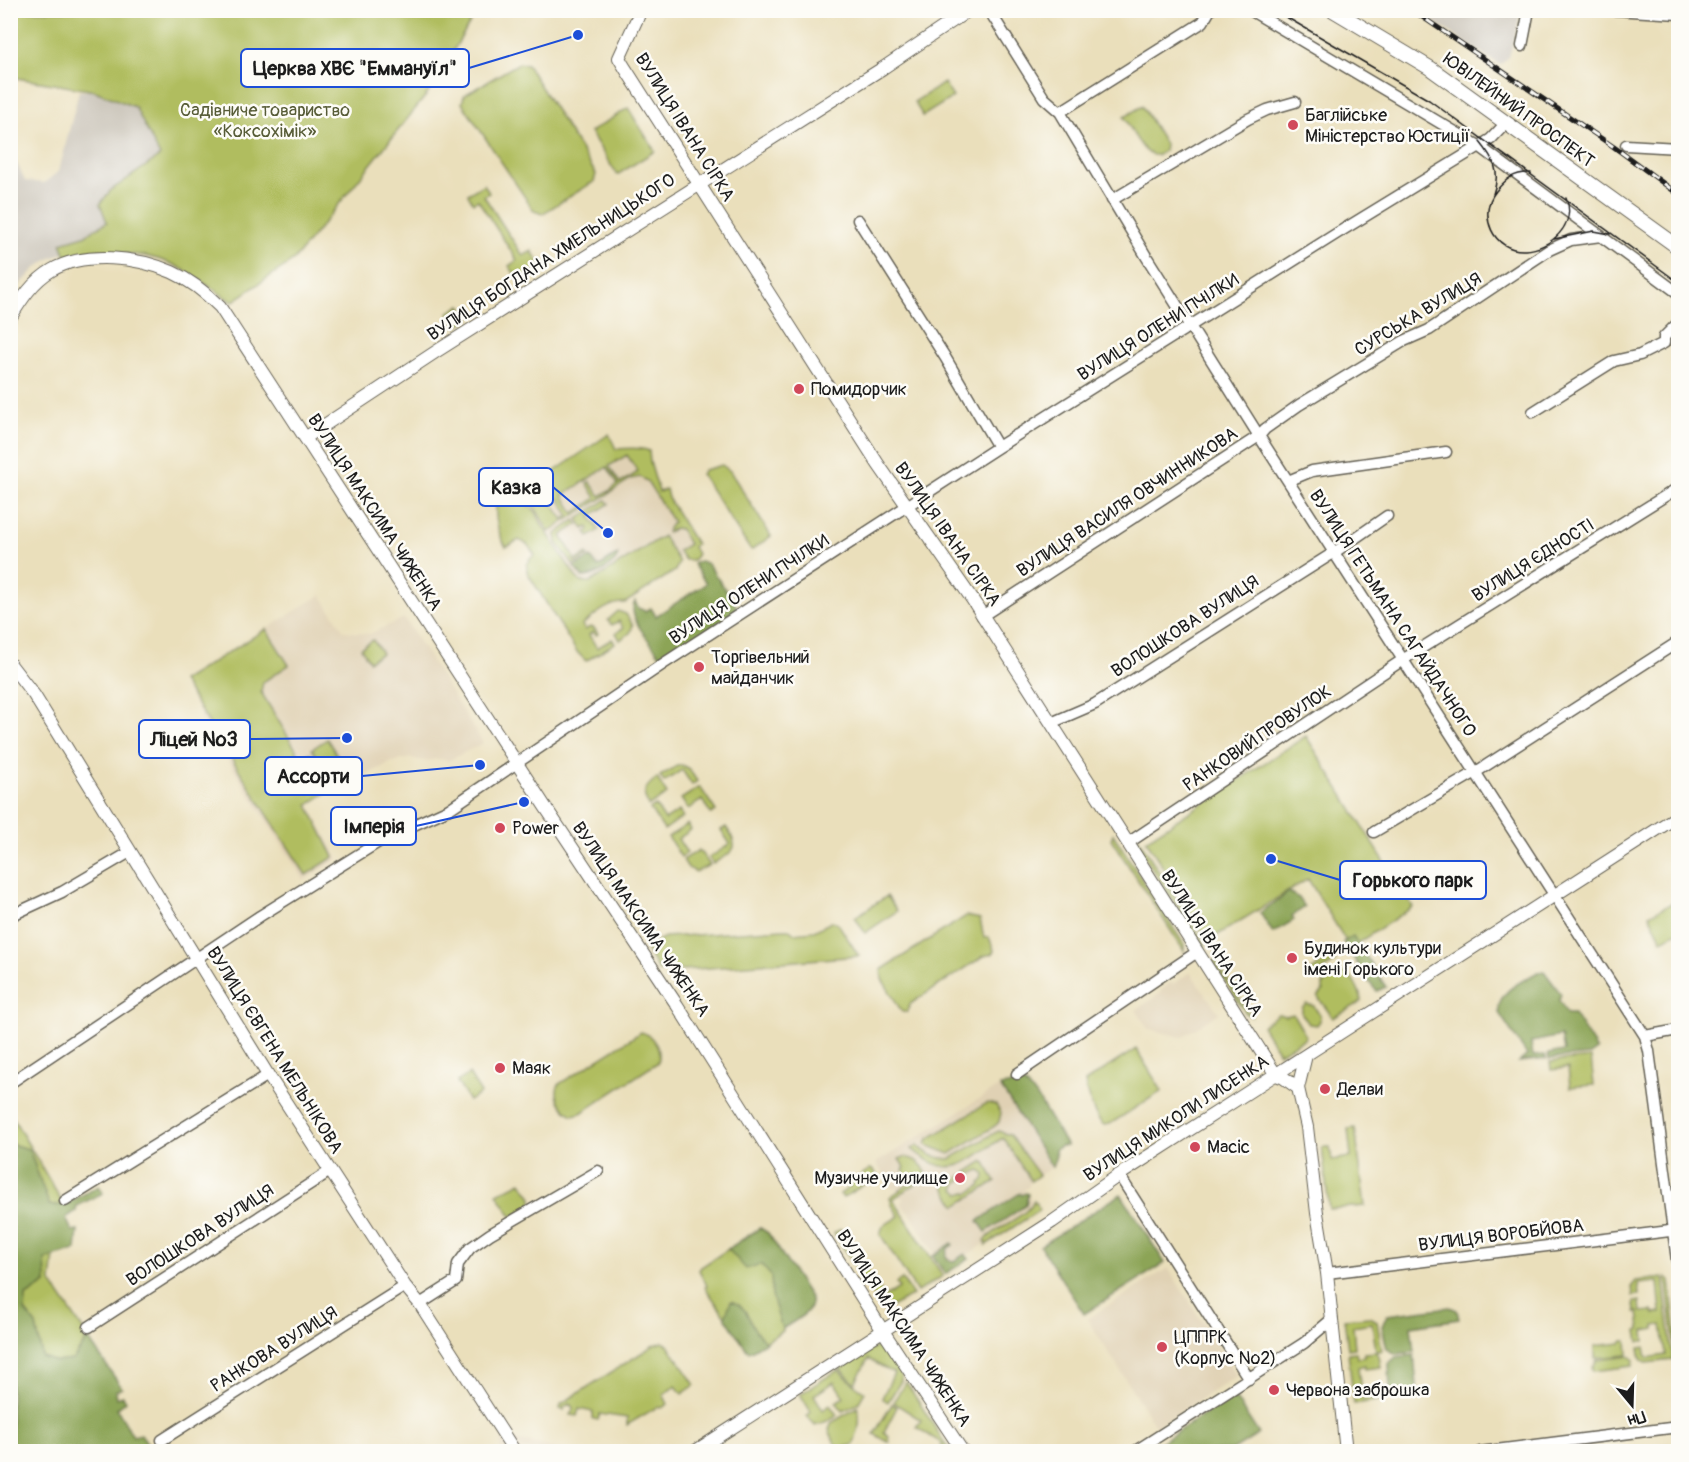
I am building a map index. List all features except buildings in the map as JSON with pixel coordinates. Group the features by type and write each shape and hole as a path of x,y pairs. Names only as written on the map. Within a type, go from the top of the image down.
{"main road":[{"name":"ЮВІЛЕЙНИЙ ПРОСПЕКТ","path":"1333,10 1430,68 1678,247"}],"street":[{"name":"ВУЛИЦЯ ІВАНА СІРКА","path":"641,10 619,58 906,506 982,616 1276,1075"},
{"name":"ВУЛИЦЯ БОГДАНА ХМЕЛЬНИЦЬКОГО","path":"305,438 969,10"},
{"name":"ВУЛИЦЯ ГЕТЬМАНА САГАЙДАЧНОГО","path":"989,10 1044,98 1060,112 1259,436 1645,1036 1676,1230 1678,1268"},
{"path":"1060,112 1203,22 1210,10"},
{"path":"1250,10 1479,146 1678,293"},
{"path":"1522,46 1529,10"},
{"path":"1614,10 1678,14"},
{"path":"1112,200 1248,119 1267,110 1295,102"},
{"name":"ВУЛИЦЯ ОЛЕНИ ПЧІЛКИ","path":"10,1083 196,958 385,838 449,809 653,671 906,506 1491,139 1506,123"},
{"path":"1626,145 1678,148"},
{"path":"858,220 945,357 998,447"},
{"name":"СУРСЬКА ВУЛИЦЯ","path":"1259,436 1265,429 1299,405 1404,341 1429,330 1549,250 1571,240 1601,236"},
{"name":"ВУЛИЦЯ МАКСИМА ЧИЖЕНКА","path":"10,318 32,285 52,270 74,261 98,258 128,260 172,272 210,297 227,318 678,1005 883,1331 963,1452"},
{"path":"1533,411 1614,360 1640,355 1664,343 1664,336 1678,323"},
{"name":"ВУЛИЦЯ ВАСИЛЯ ОВЧИННИКОВА","path":"982,616 1259,436"},
{"path":"1288,481 1312,471 1446,452"},
{"name":"ВУЛИЦЯ ЄДНОСТІ","path":"1404,659 1678,488"},
{"name":"ВОЛОШКОВА ВУЛИЦЯ","path":"1051,723 1095,704 1388,516"},
{"path":"1374,832 1476,772 1678,642"},
{"name":"РАНКОВИЙ ПРОВУЛОК","path":"1128,843 1404,659"},
{"name":"ВУЛИЦЯ ЄВГЕНА МЕЛЬНІКОВА","path":"10,664 34,695 268,1075 515,1452"},
{"name":"ВУЛИЦЯ МИКОЛИ ЛИСЕНКА","path":"694,1452 1052,1222 1119,1175 1678,816"},
{"path":"10,916 62,892 130,852"},
{"path":"1017,1074 1197,952"},
{"path":"1645,1036 1678,1030"},
{"path":"1306,1055 1298,1088 1307,1127 1327,1273 1346,1452"},
{"path":"64,1202 268,1075"},
{"path":"1276,1075 1298,1088"},
{"name":"ВОЛОШКОВА ВУЛИЦЯ","path":"88,1327 330,1171"},
{"path":"420,1304 456,1281 458,1264 470,1248 490,1233 598,1171"},
{"path":"1119,1175 1249,1379"},
{"name":"ВУЛИЦЯ ВОРОБЙОВА","path":"1327,1273 1676,1230"},
{"name":"РАНКОВА ВУЛИЦЯ","path":"162,1440 405,1286"},
{"path":"1304,1343 1332,1318"},
{"path":"1134,1452 1315,1337 1323,1337 1329,1341 1336,1353"},
{"path":"1480,1452 1678,1427"}],"shaded area":[{"path":"1417,11 1513,11 1521,13 1509,57 1500,65"},
{"path":"79,91 95,91 135,107 161,157 110,191 107,222 84,236 62,243 64,253 49,259 35,269 21,284 11,300 11,163 16,161 25,181 44,183 59,171"},
{"path":"628,454 693,547 582,614 524,520"},
{"path":"321,595 344,631 370,634 404,618 483,743 448,761 440,759 424,761 411,758 392,762 354,781 351,777 309,804 338,859 304,880 201,718 197,703 183,681"},
{"path":"1190,972 1219,1013 1182,1037 1148,1029 1136,1010 1161,993 1160,991 1171,982 1173,984"},
{"name":"Музичне училище","path":"1000,1086 1052,1167 1031,1181 1024,1190 1039,1211 944,1269 909,1211 907,1212 900,1202 903,1200 896,1188 892,1189 876,1163"},
{"name":"ЦППРК (Корпус №2)","path":"1168,1268 1237,1376 1156,1427 1087,1319"},
{"path":"502,1437 567,1451 500,1452"},
{"path":"1678,1442 1678,1451 1622,1452 1652,1445"}],"green space":[{"name":"Садівниче товариство «Коксохімік»","path":"10,11 477,11 428,93 294,260 232,302 187,272 159,259 120,253 66,256 61,243 84,236 107,222 100,204 110,191 160,156 135,107 95,91 11,77"},
{"path":"519,63 527,65 596,174 594,182 542,214 534,211 462,103 464,96 468,93"},
{"path":"944,83 953,97 923,116 914,102"},
{"path":"1142,106 1165,144 1164,151 1158,155 1152,155 1146,151 1124,117"},
{"path":"628,108 655,151 617,175 590,132"},
{"path":"484,184 489,193 484,196 523,256 532,251 541,266 519,280 509,266 517,260 478,200 473,203 468,194"},
{"path":"461,305 470,318 457,327 448,313"},
{"path":"609,434 616,449 637,448 649,451 659,492 666,489 668,498 696,544 693,547 697,554 693,560 685,560 678,551 689,544 680,529 675,528 667,533 673,522 647,481 640,477 631,479 630,477 638,472 627,455 609,466 620,483 628,478 629,480 611,492 610,490 618,484 607,467 563,495 574,513 596,498 587,483 590,482 600,496 608,491 610,493 567,520 565,518 569,515 559,498 552,503 565,521 549,532 535,507 521,494"},
{"path":"722,465 730,471 771,536 752,550 701,474 704,470"},
{"path":"497,496 514,499 519,496 536,512 542,525 581,582 591,582 663,536 679,562 675,571 625,603 602,610 582,625 585,630 590,627 594,628 598,634 593,632 589,635 597,648 612,639 615,643 586,661 576,651 527,572 529,559 535,555 527,544 519,540 506,547 497,522"},
{"path":"606,500 609,504 590,516 599,530 589,537 586,532 589,530 588,527 584,529 578,519"},
{"path":"575,520 578,524 561,536 575,561 587,554 588,556 573,565 557,543 556,534"},
{"path":"618,554 614,562 604,570 587,577 582,577 574,567 591,557 598,567"},
{"path":"701,561 708,564 736,605 736,611 668,656 660,655 636,622 633,608 635,601 638,608 645,611 651,608 656,616 706,583 693,564"},
{"path":"618,611 626,614 633,625 630,633 620,640 616,633 623,628 619,621 612,625 608,620"},
{"path":"266,629 289,665 263,682 261,692 301,758 310,753 333,788 308,805 334,857 306,875 182,681"},
{"path":"373,640 382,653 369,661 361,648"},
{"path":"1306,736 1413,907 1350,948 1308,879 1208,941 1146,840"},
{"path":"327,739 349,774 334,784 312,749"},
{"path":"682,765 689,769 697,781 692,785 682,770 664,782 660,776"},
{"path":"657,778 667,794 649,806 645,797 646,790"},
{"path":"700,787 716,811 711,814 702,800 688,809 681,799"},
{"path":"656,806 665,820 679,811 683,817 664,830 650,809"},
{"path":"688,824 691,830 678,839 687,853 681,857 668,837"},
{"path":"726,827 734,841 733,849 713,864 709,858 730,844 721,830"},
{"path":"1113,834 1184,944 1184,951 1111,839"},
{"path":"1138,838 1206,945 1203,947 1134,841"},
{"path":"699,850 710,865 696,872 688,868 683,860"},
{"path":"1289,892 1299,898 1305,907 1292,916 1294,920 1273,933 1260,913"},
{"path":"887,896 897,911 865,933 855,917"},
{"path":"1676,901 1678,932 1662,940 1649,915"},
{"path":"966,916 980,919 984,938 989,937 994,950 992,954 984,956 910,1004 907,1012 902,1012 882,979 881,970"},
{"path":"833,921 839,925 859,956 659,972 645,947 665,937 783,929 789,929 793,933 814,931"},
{"path":"1353,936 1386,987 1377,991 1372,986 1343,942"},
{"path":"1334,953 1335,962 1310,978 1307,974 1323,963 1322,960"},
{"path":"1215,960 1251,1016 1246,1014 1212,961"},
{"path":"1544,971 1561,994 1559,1000 1567,1014 1574,1014 1597,1050 1590,1055 1549,1059 1548,1054 1564,1051 1561,1036 1531,1042 1533,1056 1545,1055 1546,1059 1519,1062 1527,1055 1499,1013 1499,1005 1506,993 1518,983"},
{"path":"1343,972 1355,984 1361,1001 1333,1018 1318,997 1323,991 1323,984"},
{"path":"1306,1004 1314,1006 1320,1016 1317,1025 1309,1024 1302,1014 1302,1008"},
{"path":"1278,1014 1285,1016 1293,1014 1306,1036 1279,1053 1262,1026"},
{"path":"641,1032 656,1044 659,1054 657,1063 581,1113 573,1115 565,1109 557,1093 559,1084"},
{"path":"1136,1049 1162,1091 1110,1124 1104,1125 1097,1117 1085,1082"},
{"path":"1591,1058 1594,1085 1570,1087 1568,1068 1551,1070 1550,1062"},
{"path":"469,1074 481,1093 469,1101 457,1082"},
{"path":"1023,1083 1036,1095 1067,1146 1061,1146 1055,1150 1056,1156 1052,1167 1000,1086"},
{"path":"987,1103 996,1105 1001,1113 999,1122 995,1126 950,1154 926,1145 928,1139"},
{"path":"10,1113 64,1205 49,1205 29,1149 11,1144"},
{"path":"1355,1128 1365,1206 1329,1209 1322,1147 1330,1147 1332,1160 1351,1157 1348,1129"},
{"path":"998,1131 1010,1135 1039,1175 1031,1181 1003,1138 968,1161 949,1167 926,1160 912,1149 918,1145 932,1155 950,1159"},
{"path":"10,1144 29,1149 49,1205 64,1205 99,1186 103,1193 77,1206 76,1211 66,1218 72,1231 78,1230 76,1250 45,1259 46,1283 26,1296 25,1311 36,1325 42,1357 56,1362 73,1360 88,1338 122,1388 115,1391 116,1398 123,1396 126,1401 117,1409 133,1436 141,1434 153,1451 11,1451"},
{"path":"904,1157 918,1162 926,1174 924,1178 893,1199 943,1276 917,1292 880,1234 883,1226 899,1216 890,1197 910,1183 899,1159"},
{"path":"984,1161 996,1181 956,1206 944,1187 962,1175 964,1178 956,1184 955,1189 960,1194 967,1192 968,1194 981,1185 985,1175 980,1170 969,1175 967,1172"},
{"path":"870,1169 874,1170 877,1176 843,1198 840,1194 850,1187 849,1183"},
{"path":"521,1182 532,1197 532,1206 512,1217 497,1194"},
{"path":"1020,1193 1021,1195 1028,1194 1026,1205 986,1232 978,1221"},
{"path":"1121,1194 1165,1263 1084,1314 1040,1246"},
{"path":"1034,1200 1040,1210 986,1245 985,1240 1019,1217"},
{"path":"760,1228 768,1233 811,1299 811,1304 801,1317 749,1352 705,1287 707,1286 699,1270"},
{"path":"760,1228 768,1233 811,1299 806,1313 782,1329 772,1296 771,1276 761,1264 746,1269 728,1249"},
{"path":"841,1229 885,1297 899,1288 896,1283 902,1279 913,1295 884,1311 834,1233"},
{"path":"952,1243 953,1245 948,1248 946,1257 948,1260 954,1261 965,1254 969,1259 945,1274 933,1256"},
{"path":"54,1256 51,1282 88,1337 73,1360 56,1362 42,1357 36,1325 25,1311 26,1296 46,1283 45,1259"},
{"path":"1666,1277 1670,1280 1678,1351 1676,1359"},
{"path":"1663,1278 1673,1360 1646,1363 1641,1359 1639,1348 1645,1347 1647,1358 1666,1355 1662,1325 1644,1331 1645,1341 1639,1342 1638,1312 1635,1312 1634,1302 1640,1301 1641,1312 1661,1313 1658,1282 1638,1284 1639,1295 1633,1296 1632,1286 1636,1281"},
{"path":"731,1301 743,1308 755,1330 766,1342 751,1351 747,1350 725,1317"},
{"path":"1450,1307 1457,1310 1459,1319 1411,1326 1414,1352 1396,1354 1387,1349 1382,1326 1387,1315"},
{"path":"1370,1317 1377,1321 1382,1351 1376,1351 1372,1323 1353,1326 1355,1348 1348,1349 1344,1319"},
{"path":"1627,1341 1628,1355 1595,1358 1595,1346"},
{"path":"662,1342 668,1345 695,1385 682,1394 676,1386 663,1394 668,1404 662,1408 657,1407 627,1425 627,1418 600,1414 598,1420 593,1419 593,1412 579,1409 577,1416 571,1415 573,1408 570,1404 564,1407 564,1410 560,1409 561,1404"},
{"path":"875,1347 884,1349 901,1375 901,1381 888,1402 882,1398 894,1373 868,1359 855,1383 840,1369"},
{"path":"1356,1352 1357,1358 1364,1357 1364,1353 1376,1352 1379,1356 1381,1367 1365,1369 1365,1365 1358,1367 1362,1399 1381,1397 1381,1400 1354,1404 1348,1353"},
{"path":"1414,1355 1418,1396 1392,1397 1389,1363 1396,1357"},
{"path":"1630,1356 1634,1359 1633,1366 1593,1371 1592,1368 1597,1360"},
{"path":"838,1370 865,1392 858,1404 843,1411 836,1402 844,1397 834,1382 814,1395 823,1410 830,1405 837,1415 815,1425 807,1416 811,1412 800,1394"},
{"path":"906,1382 950,1451 939,1451 943,1444 916,1427 921,1420 893,1402"},
{"path":"1234,1396 1259,1434 1232,1451 1146,1451"},
{"path":"892,1404 897,1407 884,1432 888,1435 890,1442 888,1442 874,1434"},
{"path":"858,1407 859,1426 853,1445 836,1446 829,1430 831,1423"}],"tram line":[{"path":"1274,10 1429,100 1678,282"},
{"path":"1480,142 1495,167 1496,179 1493,194"},
{"path":"1531,173 1511,177 1490,200 1488,220 1491,230 1504,245 1514,249 1535,249 1552,240 1565,226 1568,217 1566,198"},
{"path":"1554,239 1594,231 1610,234"}],"railway":[{"path":"1412,10 1614,147 1678,194"}],"place":[{"name":"Церква ХВЄ \"Еммануїл\"","path":"578,35"},
{"name":"Баглійське Міністерство Юстиції","path":"1293,125"},
{"name":"Помидорчик","path":"799,389"},
{"name":"Казка","path":"608,533"},
{"name":"Торгівельний майданчик","path":"699,667"},
{"name":"Ліцей №3","path":"347,738"},
{"name":"Ассорти","path":"480,765"},
{"name":"Імперія","path":"524,802"},
{"name":"Power","path":"500,828"},
{"name":"Горького парк","path":"1271,859"},
{"name":"Будинок культури імені Горького","path":"1292,958"},
{"name":"Маяк","path":"500,1068"},
{"name":"Делви","path":"1325,1089"},
{"name":"Macic","path":"1195,1147"},
{"name":"Музичне училище","path":"960,1178"},
{"name":"ЦППРК (Корпус №2)","path":"1162,1347"},
{"name":"Червона заброшка","path":"1274,1390"}]}
